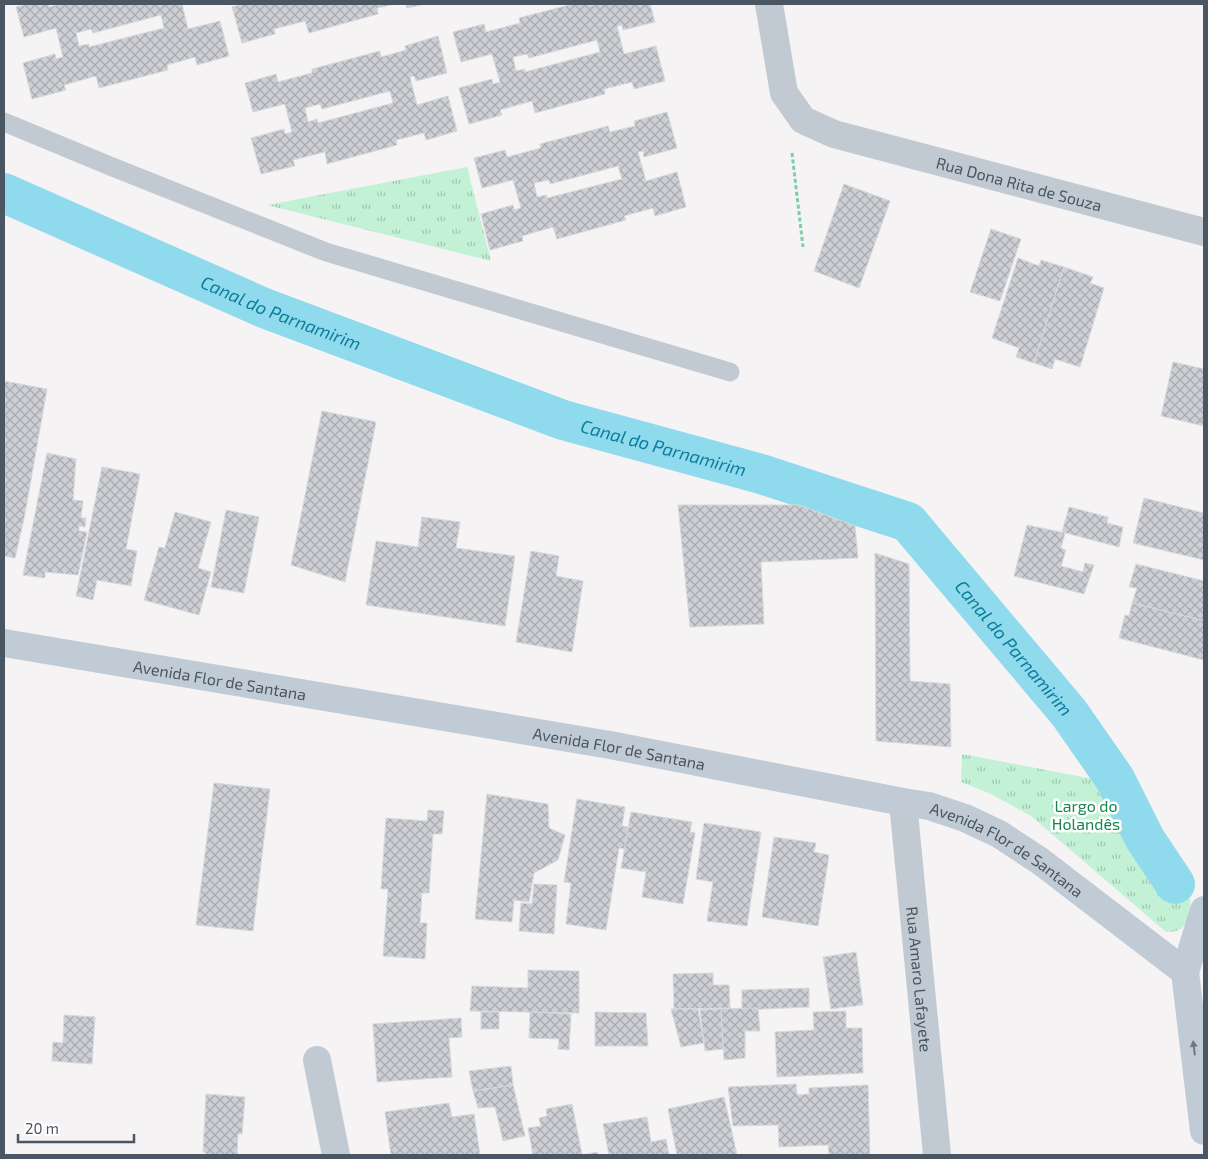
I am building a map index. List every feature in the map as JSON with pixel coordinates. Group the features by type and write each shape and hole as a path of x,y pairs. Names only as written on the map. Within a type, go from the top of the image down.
{"main road":[{"name":"Avenida Flor de Santana","path":"4,644 610,744 929,806 965,818 999,834 1040,861 1185,972"},
{"path":"1204,910 1185,972 1204,1131"}],"street":[{"name":"Rua Dona Rita de Souza","path":"769,4 784,93 803,120 834,134 1204,232"},
{"name":"Rua Amaro Lafayete","path":"903,802 937,1155"},
{"path":"317,1060 336,1155"}],"lane":[{"path":"4,122 326,252 730,372"}],"path":[{"path":"791,151 803,247"}],"green space":[{"path":"467,167 491,261 267,205"},
{"name":"Largo do Holandês","path":"962,754 1109,782 1163,874 1183,895 1191,900 1188,918 1183,927 1174,932 1166,932 1031,816 991,794 961,782"}],"building":[{"path":"28,4 49,4 49,7 60,4 182,4 188,29 220,21 229,56 197,65 195,57 167,65 168,70 99,88 96,76 64,85 66,90 32,99 23,63 55,54 56,59 63,57 56,28 24,37 16,7","holes":["161,15 164,28 89,47 89,44 79,46 76,33 91,29 93,33"]},
{"path":"244,4 395,4 377,8 378,14 309,33 305,21 274,29 275,34 242,43 232,7"},
{"path":"406,4 425,4 407,8"},
{"path":"573,4 588,4 589,6 599,4 650,4 655,22 623,30 622,25 617,26 624,54 656,46 665,81 634,89 632,82 604,89 605,94 535,113 532,101 500,110 502,115 469,124 459,88 492,79 493,84 500,82 492,54 461,62 453,32 484,24 486,32 520,23 519,18","holes":["597,40 600,52 525,72 525,69 516,71 513,57 527,54 529,58"]},
{"path":"438,36 447,73 416,81 414,76 410,77 417,105 448,96 457,131 426,140 424,133 396,140 397,145 327,164 325,152 293,160 295,166 261,174 251,138 284,129 285,134 292,132 285,104 253,112 245,83 276,74 278,82 312,73 312,69 380,51 381,57 406,50 405,46","holes":["390,91 393,103 318,123 317,119 308,122 305,108 320,104 322,109"]},
{"path":"667,112 677,148 644,157 643,151 638,152 646,181 677,172 686,207 655,216 653,208 624,216 626,220 557,239 553,227 522,236 523,241 490,250 481,214 513,205 514,210 521,208 513,180 482,188 474,158 505,150 507,157 541,148 540,144 608,126 610,132 635,126 634,121","holes":["618,166 622,179 547,198 546,195 537,197 534,183 549,180 550,184"]},
{"path":"844,184 890,201 859,288 814,271"},
{"path":"991,229 1021,239 1000,301 970,292"},
{"path":"1018,258 1039,266 1041,260 1064,267 1034,363 1016,357 1019,348 992,338"},
{"path":"1064,267 1093,277 1090,283 1104,288 1080,367 1055,359 1052,369 1034,363"},
{"path":"1173,362 1204,369 1204,426 1161,416"},
{"path":"4,381 47,389 25,514 15,558 4,556"},
{"path":"322,411 376,422 345,582 291,565"},
{"path":"47,453 76,459 73,500 83,501 81,518 86,518 85,527 79,526 79,531 87,532 78,575 45,572 45,578 23,575"},
{"path":"102,467 140,474 126,549 137,551 131,586 97,580 93,600 76,596"},
{"path":"1144,498 1204,513 1204,560 1133,543"},
{"path":"678,505 799,505 855,526 858,558 761,562 764,624 690,627"},
{"path":"1069,507 1108,517 1107,523 1123,527 1119,547 1062,532"},
{"path":"226,510 259,517 244,593 211,587"},
{"path":"175,512 211,522 198,568 211,572 199,615 144,600 159,547 165,548"},
{"path":"422,517 460,522 456,548 515,556 505,626 366,605 376,541 418,547"},
{"path":"1027,525 1065,533 1061,548 1066,550 1061,566 1083,572 1085,563 1094,565 1084,594 1014,576"},
{"path":"531,551 559,556 556,576 583,581 572,652 516,642"},
{"path":"875,553 909,564 910,681 950,684 951,747 876,741"},
{"path":"1136,564 1204,581 1204,621 1132,603 1137,588 1129,587"},
{"path":"1132,603 1204,621 1204,660 1119,638 1125,615 1129,616"},
{"path":"214,783 270,789 253,931 196,925"},
{"path":"487,794 548,804 549,828 565,835 558,860 534,873 529,902 514,900 512,922 475,919"},
{"path":"577,799 625,807 622,826 628,827 625,849 619,848 606,930 566,924 571,883 564,882"},
{"path":"428,810 444,811 442,834 433,834 429,893 422,893 420,923 427,923 425,959 383,956 388,889 381,889 386,818 427,821"},
{"path":"631,812 692,822 690,832 695,833 683,904 642,897 646,872 621,868"},
{"path":"704,823 761,832 747,926 707,921 713,882 696,879"},
{"path":"774,837 816,843 814,852 829,855 818,926 762,917"},
{"path":"534,884 557,885 554,934 519,931 521,903 532,904"},
{"path":"856,952 863,1005 831,1009 823,957"},
{"path":"528,970 579,971 579,1013 470,1011 472,986 528,988"},
{"path":"713,973 713,985 729,985 730,1008 674,1009 673,974"},
{"path":"809,988 809,1007 742,1010 742,990"},
{"path":"758,1008 760,1031 745,1031 745,1058 724,1060 721,1009"},
{"path":"671,1009 698,1009 704,1043 681,1047"},
{"path":"721,1009 723,1049 705,1051 700,1010"},
{"path":"846,1011 846,1028 862,1028 863,1073 777,1077 775,1032 814,1030 813,1012"},
{"path":"481,1012 499,1012 499,1029 481,1029"},
{"path":"530,1012 571,1014 569,1050 558,1049 559,1039 529,1038"},
{"path":"595,1012 646,1013 648,1046 595,1046"},
{"path":"64,1015 95,1017 92,1064 52,1061 53,1042 63,1043"},
{"path":"461,1018 462,1037 449,1038 452,1077 377,1082 373,1024"},
{"path":"511,1066 513,1085 473,1091 469,1071"},
{"path":"796,1084 797,1095 809,1094 809,1088 868,1085 870,1155 829,1155 828,1145 779,1147 778,1125 733,1126 728,1087"},
{"path":"513,1085 525,1136 503,1141 495,1107 478,1108 473,1091"},
{"path":"206,1094 245,1097 242,1134 238,1134 237,1155 206,1155 203,1152"},
{"path":"724,1097 737,1155 677,1155 668,1109"},
{"path":"449,1103 452,1117 474,1114 480,1155 391,1155 385,1112"},
{"path":"572,1104 582,1155 533,1155 528,1128 541,1126 539,1118 547,1116 546,1109"},
{"path":"647,1117 651,1142 666,1139 669,1155 609,1155 603,1124"},
{"path":"597,1152 598,1155 582,1155"}],"waterway":[{"name":"Canal do Parnamirim","path":"4,193 264,308 563,420 761,474 908,522 1069,713 1115,779 1145,839 1175,884"}]}
